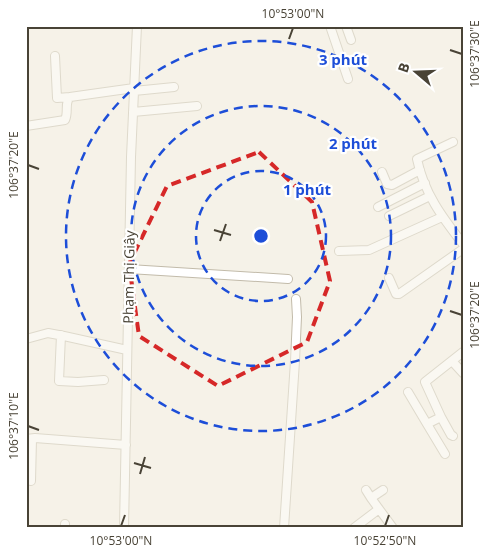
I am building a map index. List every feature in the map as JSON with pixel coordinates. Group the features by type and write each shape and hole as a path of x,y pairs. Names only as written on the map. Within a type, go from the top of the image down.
{"street":[{"name":"Phạm Thị Giây","path":"124,528 131,157 137,26"},
{"path":"330,26 348,78"},
{"path":"346,26 351,40"},
{"path":"55,56 57,98 174,86"},
{"path":"26,126 65,120 67,117 67,100 70,97"},
{"path":"133,112 197,106"},
{"path":"453,142 417,159 430,196 442,217 463,244"},
{"path":"382,172 387,184 392,185 420,170"},
{"path":"378,206 425,183"},
{"path":"390,216 430,196"},
{"path":"340,250 369,250 442,217"},
{"path":"389,278 396,294 399,294 463,249"},
{"path":"129,269 288,279"},
{"path":"284,528 295,361 296,299"},
{"path":"26,339 48,333 127,350"},
{"path":"61,335 59,380 78,382 104,380"},
{"path":"453,436 441,417 425,382 463,352"},
{"path":"452,361 463,373"},
{"path":"408,392 445,454"},
{"path":"427,424 441,417"},
{"path":"30,481 29,439 126,445"},
{"path":"366,490 392,528"},
{"path":"371,498 383,490"},
{"path":"354,528 379,509"}],"highlighted area":[{"path":"259,152 312,202 330,281 307,342 218,386 139,336 129,264 167,186"}]}
